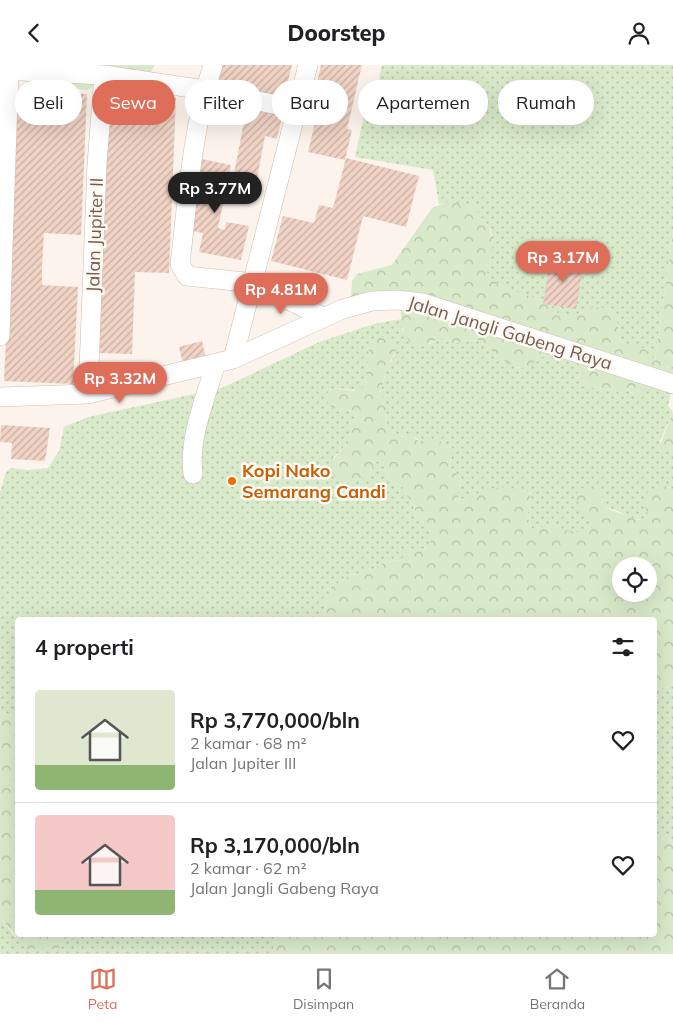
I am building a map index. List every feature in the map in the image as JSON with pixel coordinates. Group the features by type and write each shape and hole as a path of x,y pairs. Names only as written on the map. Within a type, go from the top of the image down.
{"street":[{"path":"208,80 213,65"},
{"path":"305,80 308,65"},
{"path":"0,336 4,70 104,75 185,88"},
{"name":"Jalan Jupiter II","path":"88,394 97,165 104,75"},
{"path":"197,125 180,264 187,276 254,283 322,317"},
{"path":"192,474 191,462 197,430 254,283 294,125"},
{"name":"Jalan Jangli Gabeng Raya","path":"0,397 88,394 225,361 322,317 372,301 397,300 423,303 673,384"}],"green space":[{"path":"14,65 155,65 150,73 92,80 92,88 87,90 82,89 82,80 22,80"},
{"path":"382,65 673,65 673,232 655,360 646,351 620,342 617,320 594,307 567,319 542,301 510,290 494,281 486,270 492,241 489,227 484,221 459,207 450,204 439,204 433,170 355,157 362,125 488,125 488,80 379,80"},
{"path":"447,202 472,204 489,228 493,241 492,253 486,269 489,276 495,281 512,290 546,303 567,319 594,307 606,308 617,320 620,342 644,348 655,360 673,232 673,367 663,368 653,384 644,392 634,394 628,390 621,393 614,390 589,387 568,361 554,355 546,356 529,366 520,368 502,359 478,340 453,343 437,340 422,346 414,346 403,330 399,301 351,297 352,281 357,274 392,265 432,208"},
{"path":"402,319 402,330 430,344 437,340 453,343 478,340 518,368 529,365 547,355 554,354 568,361 589,387 614,390 621,393 628,390 631,393 637,393 647,390 663,368 673,367 673,383 668,406 673,412 660,441 664,451 673,453 673,489 667,486 645,506 649,516 641,519 633,518 604,507 602,505 603,497 585,513 596,521 589,531 583,532 551,527 532,528 527,517 531,493 525,491 511,489 489,490 459,504 458,492 461,479 449,465 454,449 439,441 422,442 412,436 398,436 387,429 386,409 380,393 388,365 395,355 383,337 378,339 371,350 365,386 356,390 338,388 329,390 332,408 353,411 358,415 351,427 348,443 333,458 333,474 340,483 353,482 369,475 375,461 382,462 390,481 402,486 420,519 428,528 432,539 429,547 418,551 408,551 401,560 385,562 372,570 348,576 333,587 333,596 327,601 323,617 15,617 15,716 0,711 0,493 5,474 10,468 29,470 48,468 59,451 64,427 88,417 222,388 319,342 374,324"},
{"path":"379,337 391,340 396,351 388,365 380,393 386,401 387,429 402,437 411,432 416,440 435,440 445,443 454,449 449,465 461,479 458,492 459,504 468,501 476,494 496,487 517,489 531,494 527,517 532,528 548,526 584,532 589,531 596,521 581,511 576,495 581,488 598,490 602,493 602,505 606,508 638,520 649,516 643,502 648,491 663,485 673,489 673,683 670,686 657,689 657,617 323,617 327,601 333,596 333,587 348,576 372,570 385,562 401,560 408,551 426,549 432,539 428,528 420,519 402,486 390,481 382,462 375,461 369,475 353,482 340,483 333,474 331,462 348,443 351,427 358,415 353,411 332,408 327,402 326,394 333,388 354,391 365,386 369,349"},
{"path":"673,412 672,453 664,451 660,445"},
{"path":"673,683 673,845 667,836 657,838 657,689 670,686"},
{"path":"0,711 15,716 15,935 0,917"},
{"path":"667,836 673,845 673,953 272,953 276,939 274,937 657,937 657,838"},
{"path":"0,917 15,937 274,937 276,939 272,953 0,953"},
{"path":"17,937 72,937 60,948 27,949"}],"building":[{"path":"222,65 292,65 288,80 272,80 272,97 262,95 262,80 219,80"},
{"path":"321,65 362,65 348,125 348,80 318,80"},
{"path":"82,94 87,94 81,235 44,233 42,267 42,285 78,287 73,384 4,381 16,125 82,125"},
{"path":"262,109 272,111 272,125 280,125 277,139 265,136 256,184 233,179 243,125 262,125"},
{"path":"107,125 175,125 169,273 135,272 132,354 99,353"},
{"path":"314,125 348,125 347,129 352,130 345,160 308,152"},
{"path":"346,158 419,176 406,227 363,216 347,280 271,261 283,216 314,223 319,205 333,208"},
{"path":"202,159 231,165 218,228 225,230 226,222 249,226 241,260 199,252 203,233 187,230"},
{"path":"551,256 584,262 576,309 543,304"},
{"path":"202,341 206,359 183,364 179,347"},
{"path":"1,425 50,428 45,461 11,459 12,443 0,442"}],"place":[{"name":"Kopi Nako Semarang Candi","path":"232,481"}]}
